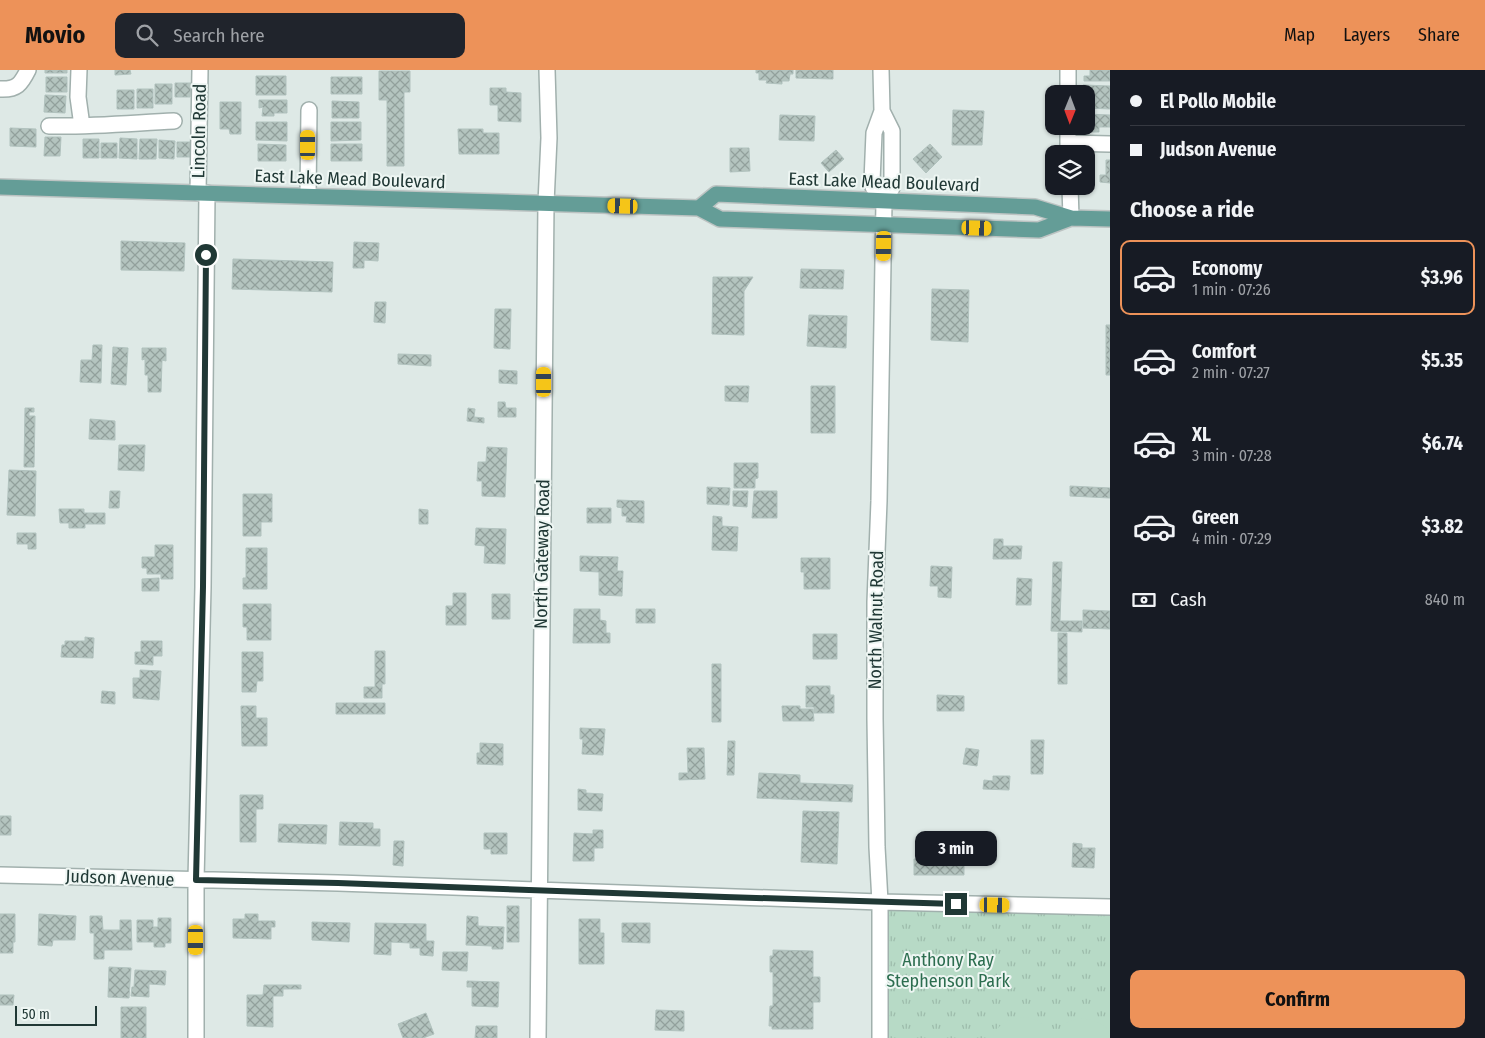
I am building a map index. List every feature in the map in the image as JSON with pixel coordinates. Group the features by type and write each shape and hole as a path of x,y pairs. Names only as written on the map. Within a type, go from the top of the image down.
{"main road":[{"name":"East Lake Mead Boulevard","path":"0,187 698,208 720,219 1039,230 1071,218"},
{"name":"East Lake Mead Boulevard","path":"698,208 716,194 1036,207 1071,218 1110,219"}],"street":[{"path":"79,70 78,98 82,126"},
{"name":"Lincoln Road","path":"196,1038 196,880 203,587 203,193 200,70"},
{"name":"North Gateway Road","path":"538,1038 546,203 549,138 547,70"},
{"name":"North Walnut Road","path":"880,1038 880,902 875,728 875,649 884,201 873,187 872,181 874,133 882,111 881,70"},
{"path":"1068,70 1068,85"},
{"path":"0,89 9,89 25,76"},
{"path":"308,196 309,110"},
{"path":"49,126 174,121"},
{"path":"1095,146 1110,144"},
{"path":"1070,195 1071,218"},
{"name":"Judson Avenue","path":"0,875 539,890 880,902 1110,907"}],"green space":[{"name":"Anthony Ray Stephenson Park","path":"880,902 1110,907 1110,1038 880,1038"},
{"path":"1026,1017 1038,1021 1046,1027 1046,1038 992,1038 998,1028 1006,1022 1015,1018"},
{"path":"1080,1018 1100,1023 1107,1029 1110,1038 1060,1038 1060,1027"}],"building":[{"path":"45,70 67,70 67,73 45,73"},
{"path":"115,70 130,70 131,74 115,75"},
{"path":"756,70 793,70 793,74 790,74 789,81 782,81 782,84 766,83 767,80 759,80 759,73 756,73"},
{"path":"796,70 833,70 833,79 796,78"},
{"path":"1090,70 1110,70 1110,81 1084,81 1084,76 1090,76"},
{"path":"379,71 410,71 410,92 404,92 404,166 387,166 387,100 379,100"},
{"path":"256,76 286,76 286,95 256,95"},
{"path":"46,77 67,77 67,92 46,92"},
{"path":"331,77 362,77 362,94 331,94"},
{"path":"175,83 191,83 190,97 175,97"},
{"path":"155,84 172,84 172,104 155,104"},
{"path":"1095,85 1110,86 1110,109 1095,108"},
{"path":"490,88 506,88 506,92 521,93 521,122 498,121 498,105 490,105"},
{"path":"137,89 153,89 153,108 137,108"},
{"path":"117,90 134,90 134,109 117,109"},
{"path":"45,95 66,96 65,113 44,112"},
{"path":"259,100 287,100 287,113 274,113 274,116 262,116 263,107 259,108"},
{"path":"332,101 359,102 359,118 332,118"},
{"path":"220,102 241,102 241,134 230,134 229,129 220,129"},
{"path":"953,110 984,111 982,145 952,145"},
{"path":"1095,114 1110,115 1110,127 1099,127 1099,132 1095,132"},
{"path":"780,115 815,116 814,141 779,140"},
{"path":"256,122 287,122 287,141 256,140"},
{"path":"331,122 361,122 361,140 331,141"},
{"path":"10,128 36,129 36,147 10,146"},
{"path":"458,129 483,129 483,133 499,133 499,154 459,154"},
{"path":"45,137 61,137 60,156 44,156"},
{"path":"120,138 137,139 137,159 119,158"},
{"path":"83,139 99,139 99,158 83,158"},
{"path":"140,139 157,139 156,159 139,159"},
{"path":"159,140 175,141 174,159 159,158"},
{"path":"177,142 191,142 191,157 177,157"},
{"path":"101,143 117,143 117,158 101,158"},
{"path":"258,144 286,145 286,161 258,161"},
{"path":"331,144 362,144 362,161 331,161"},
{"path":"930,144 942,157 926,173 913,159"},
{"path":"730,148 749,148 750,171 730,172"},
{"path":"836,150 844,159 829,172 821,163"},
{"path":"1106,160 1110,160 1110,183 1100,182 1100,175 1106,175"},
{"path":"121,241 185,243 184,271 121,270"},
{"path":"354,242 379,243 378,261 364,260 364,268 353,268"},
{"path":"233,259 333,262 332,292 232,289"},
{"path":"801,269 844,270 843,289 800,288"},
{"path":"713,277 753,277 744,291 744,335 712,334"},
{"path":"932,289 969,290 968,342 931,340"},
{"path":"375,302 386,302 385,323 374,322"},
{"path":"495,309 511,309 510,349 494,348"},
{"path":"809,315 847,316 846,348 807,346"},
{"path":"1106,325 1110,325 1110,375 1106,375"},
{"path":"93,345 102,345 101,383 80,382 81,360 92,360"},
{"path":"113,347 128,348 126,385 111,384"},
{"path":"142,348 166,348 166,361 162,360 161,392 148,392 148,375 145,375 145,359 142,360"},
{"path":"398,354 431,355 431,366 398,364"},
{"path":"499,370 517,371 517,384 499,383"},
{"path":"725,386 749,386 748,402 725,401"},
{"path":"811,386 835,386 835,433 811,433"},
{"path":"498,402 505,402 506,408 516,408 516,417 498,417"},
{"path":"25,408 34,408 34,412 29,412 29,416 35,416 34,467 24,467"},
{"path":"468,408 475,409 474,417 484,418 484,423 467,421"},
{"path":"90,419 115,421 115,440 89,439"},
{"path":"119,445 145,445 144,471 118,470"},
{"path":"487,447 507,448 505,497 482,496 482,481 477,481 478,462 486,462"},
{"path":"734,463 758,463 758,478 755,479 755,488 734,488"},
{"path":"9,470 36,471 35,516 7,515"},
{"path":"1070,486 1110,488 1110,498 1070,496"},
{"path":"707,487 730,488 729,505 707,504"},
{"path":"110,491 120,491 119,508 109,508"},
{"path":"733,491 748,491 747,507 733,506"},
{"path":"754,491 777,491 777,518 752,518"},
{"path":"243,494 272,494 272,522 261,522 261,536 243,536"},
{"path":"617,500 644,501 644,523 626,522 627,516 622,516 622,508 617,507"},
{"path":"587,508 611,508 611,523 587,523"},
{"path":"59,509 84,509 84,513 105,513 105,524 85,524 85,528 69,528 69,523 60,523"},
{"path":"419,509 428,510 428,524 419,524"},
{"path":"713,516 722,517 722,526 738,527 737,551 712,550"},
{"path":"476,528 506,529 505,564 484,563 485,546 475,545"},
{"path":"17,533 36,533 36,549 28,549 28,544 17,544"},
{"path":"994,539 1003,539 1003,546 1022,546 1021,559 993,559"},
{"path":"155,545 173,545 173,579 161,579 161,574 147,574 147,568 142,568 142,557 155,557"},
{"path":"246,548 267,548 267,589 243,589 243,578 246,578"},
{"path":"580,556 618,557 617,571 623,571 622,596 599,595 599,572 580,571"},
{"path":"801,558 830,558 830,589 804,589 804,572 801,572"},
{"path":"1053,562 1062,562 1060,621 1082,621 1082,632 1051,631"},
{"path":"931,566 952,567 951,598 938,597 938,586 930,586"},
{"path":"159,578 159,591 142,591 142,579"},
{"path":"1017,578 1032,579 1031,605 1016,605"},
{"path":"453,593 466,593 466,625 446,625 446,606 453,606"},
{"path":"492,594 510,594 510,619 492,619"},
{"path":"243,604 271,604 271,640 247,640 247,627 243,627"},
{"path":"574,609 600,609 600,620 606,621 606,633 610,633 610,643 573,643"},
{"path":"636,609 655,609 655,623 636,623"},
{"path":"1083,610 1110,611 1110,629 1083,628"},
{"path":"1058,633 1067,633 1067,684 1058,684"},
{"path":"813,634 837,634 837,659 813,659"},
{"path":"85,637 94,638 93,658 61,657 62,645 65,645 65,641 85,641"},
{"path":"141,641 162,641 162,656 153,656 153,665 135,664 135,652 141,652"},
{"path":"375,651 385,651 385,684 382,684 382,698 364,698 364,687 375,687"},
{"path":"242,652 263,652 263,681 257,681 256,692 242,692"},
{"path":"712,664 721,664 721,722 712,722"},
{"path":"140,670 161,671 159,700 133,698 133,678 140,678"},
{"path":"806,686 830,686 830,695 834,695 834,713 814,713 814,707 806,707"},
{"path":"102,691 115,692 115,704 101,703"},
{"path":"937,695 964,696 964,711 937,711"},
{"path":"336,703 385,703 385,714 336,714"},
{"path":"241,706 256,706 256,718 267,718 267,746 242,746"},
{"path":"782,706 800,706 800,709 813,709 814,721 783,721"},
{"path":"580,728 605,729 603,755 582,754 583,739 580,739"},
{"path":"1031,740 1044,740 1043,774 1031,774"},
{"path":"728,741 735,741 734,775 727,775"},
{"path":"480,743 503,744 503,765 477,764 477,753 480,753"},
{"path":"687,748 704,748 705,779 679,780 679,773 688,773"},
{"path":"966,748 979,750 977,766 963,764"},
{"path":"759,773 800,775 800,783 853,785 852,802 757,798"},
{"path":"993,776 1010,776 1009,790 983,789 984,780 993,781"},
{"path":"578,789 586,790 586,793 603,794 602,811 578,810"},
{"path":"240,795 263,795 263,809 256,809 256,842 240,842"},
{"path":"803,811 839,812 837,864 801,862"},
{"path":"0,816 11,816 11,835 0,835"},
{"path":"340,822 373,823 373,829 380,829 380,846 339,845"},
{"path":"279,824 327,825 326,844 278,842"},
{"path":"593,830 603,830 603,848 594,848 594,861 573,861 574,833 593,834"},
{"path":"484,833 507,833 507,854 491,854 491,849 484,849"},
{"path":"394,841 404,841 403,866 393,865"},
{"path":"1073,843 1082,844 1082,848 1095,848 1094,868 1072,867"},
{"path":"914,859 964,859 964,875 914,875"},
{"path":"507,906 519,906 519,942 507,942"},
{"path":"0,914 15,914 13,953 0,953"},
{"path":"39,914 76,916 75,940 53,940 52,946 38,945"},
{"path":"245,914 258,914 258,921 275,921 275,927 271,927 271,939 233,938 233,919 245,919"},
{"path":"90,916 102,916 103,930 120,930 120,920 131,920 132,950 104,950 104,959 94,959 94,933 90,933"},
{"path":"467,916 478,917 478,926 504,927 503,949 492,949 492,946 466,945"},
{"path":"158,918 171,918 171,943 165,943 165,947 154,947 154,942 137,942 137,920 153,920 153,927 158,927"},
{"path":"579,919 600,919 600,933 604,933 604,964 579,964"},
{"path":"312,922 350,923 349,942 312,940"},
{"path":"375,923 426,924 426,941 434,941 433,956 420,955 420,948 410,948 410,943 391,942 391,955 374,954"},
{"path":"622,923 650,923 650,943 622,942"},
{"path":"773,950 813,951 813,977 820,977 820,1002 813,1002 813,1029 772,1029 772,1026 769,1026 770,1006 773,1006 773,972 770,972 770,956 773,956"},
{"path":"443,952 468,952 467,971 442,970"},
{"path":"109,967 131,968 129,998 108,997"},
{"path":"135,970 166,971 165,985 149,984 149,997 131,996 132,987 134,987"},
{"path":"467,981 499,982 498,1007 472,1006 472,987 467,987"},
{"path":"264,985 301,985 301,989 283,989 283,996 273,996 273,1027 247,1026 247,995 263,995"},
{"path":"0,995 14,995 13,1005 0,1005"},
{"path":"121,1007 146,1007 146,1038 121,1038"},
{"path":"656,1010 684,1011 684,1031 655,1030"},
{"path":"426,1013 434,1034 423,1038 403,1038 398,1024"},
{"path":"476,1026 497,1026 497,1038 475,1038"}],"route":[{"path":"206,255 203,587 196,880 956,904"}]}
